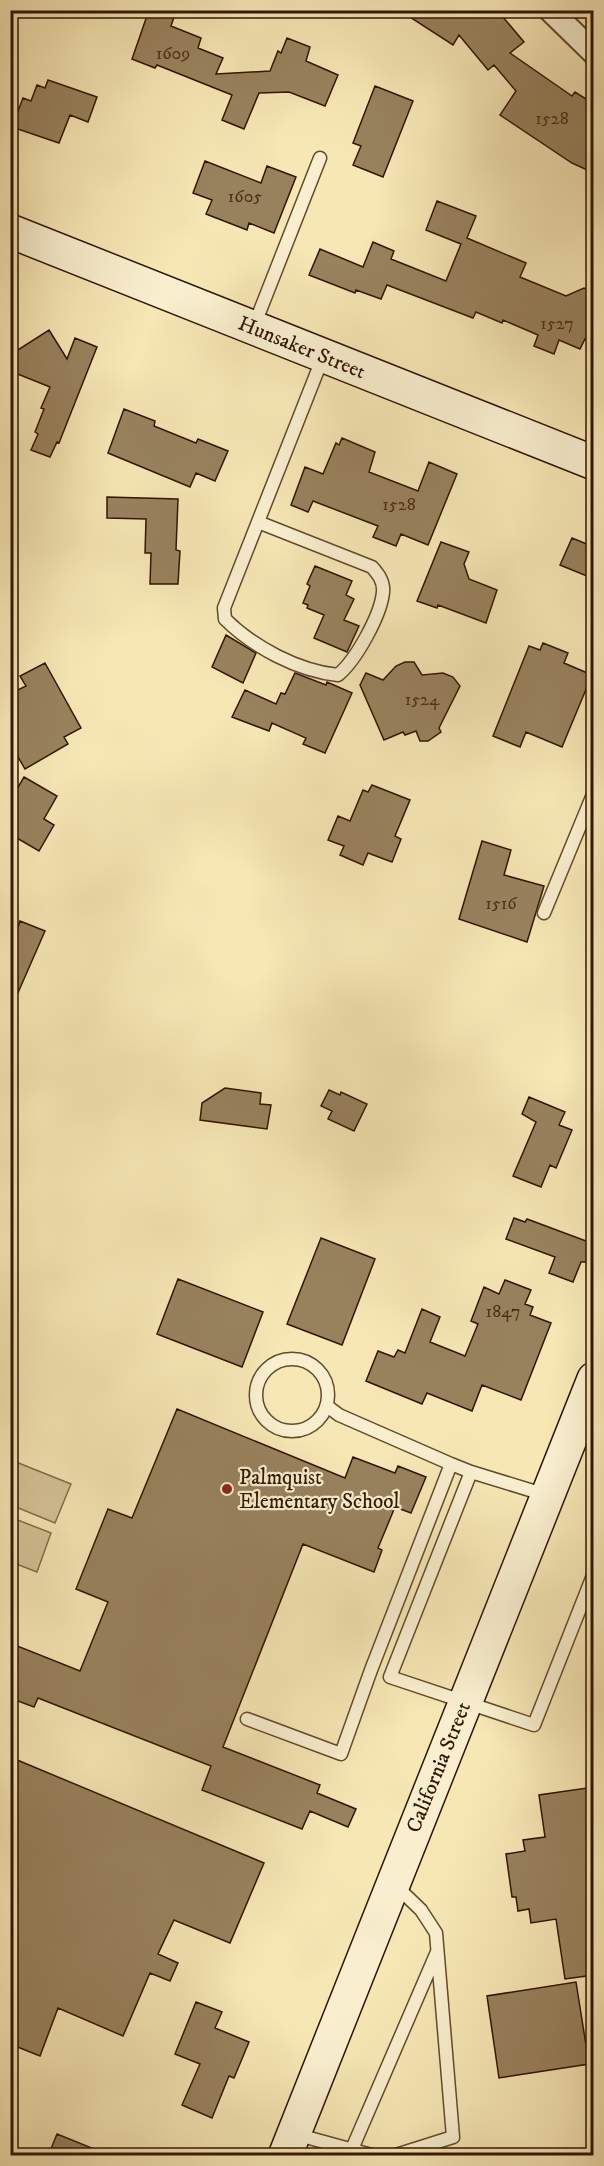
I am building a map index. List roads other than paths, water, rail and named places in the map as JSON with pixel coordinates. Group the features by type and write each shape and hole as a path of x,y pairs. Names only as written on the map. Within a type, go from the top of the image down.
{"main road":[{"name":"Hunsaker Street","path":"10,231 594,463"},
{"name":"California Street","path":"289,2145 594,1379"}],"street":[{"path":"550,10 594,53"}],"lane":[{"path":"254,328 320,158"},
{"path":"258,522 372,567 381,577 384,590 380,603 349,666 338,675 307,668 273,653 239,633 225,619 224,608 324,355"},
{"path":"544,912 594,792"},
{"path":"300,1359 309,1362 324,1376 328,1396 327,1406 321,1416 302,1430 279,1429 260,1414 255,1390 266,1369 276,1362 300,1359"},
{"path":"327,1406 339,1415 451,1464 546,1495"},
{"path":"247,1719 341,1754 370,1670 451,1464"},
{"path":"390,1677 471,1472"},
{"path":"370,1670 534,1725 594,1573"},
{"path":"392,1882 421,1910 436,1933 453,2137 393,2156"},
{"path":"352,2149 438,1949"},
{"path":"289,2145 352,2149 375,2156"}],"place":[{"name":"Palmquist Elementary School","path":"227,1489"}]}
